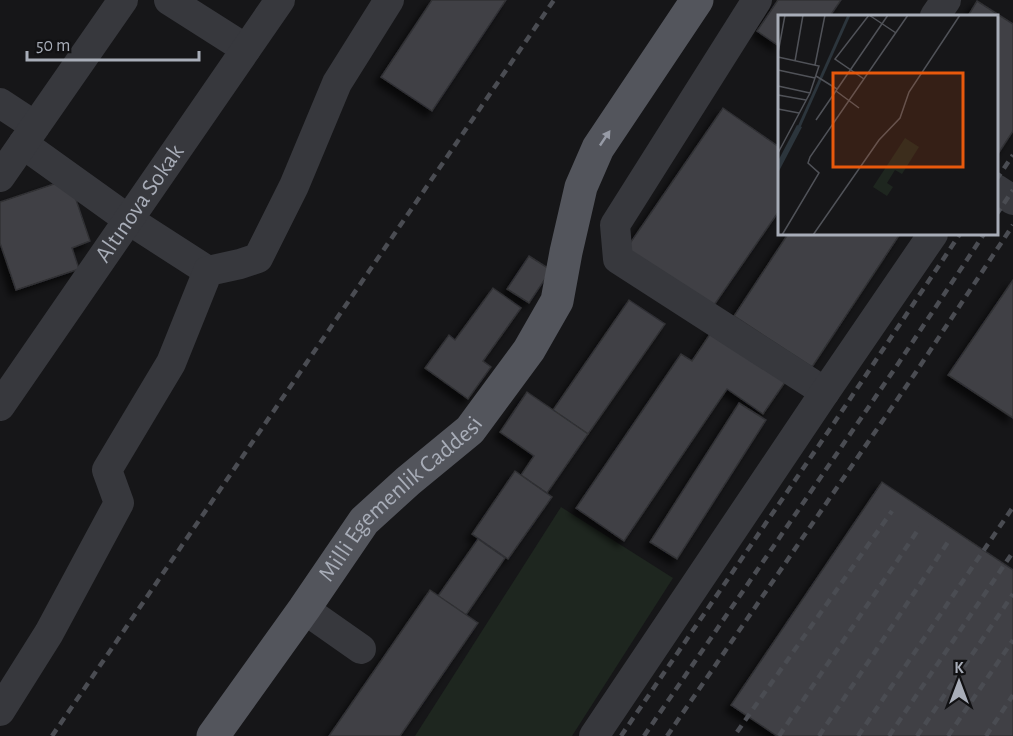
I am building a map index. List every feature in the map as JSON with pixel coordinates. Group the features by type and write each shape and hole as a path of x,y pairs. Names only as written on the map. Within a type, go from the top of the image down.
{"main road":[{"name":"Milli Egemenlik Caddesi","path":"566,252 565,178 580,136 670,0"},
{"name":"Milli Egemenlik Caddesi","path":"213,736 304,609 364,520 470,430 529,350 557,301 581,187 598,148 697,0"}],"street":[{"path":"0,177 123,0"},
{"path":"169,0 246,50"},
{"name":"Altınova Sokak","path":"0,406 280,0"},
{"path":"0,103 29,135 129,220 208,271 258,258 294,186 338,83 389,0"},
{"path":"757,0 615,225 618,259 825,392"},
{"path":"936,15 946,0"},
{"path":"998,190 1013,200"},
{"path":"594,736 932,236"},
{"path":"0,711 49,633 119,503 107,470 171,363 208,271"},
{"path":"304,609 361,649"}],"shaded area":[{"path":"561,507 673,578 572,736 415,736"}],"building":[{"path":"432,0 506,0 432,111 381,77"},
{"path":"778,0 841,0 831,15 778,15 778,45 757,31"},
{"path":"977,1 1013,24 1013,131 998,154 998,15 969,15"},
{"path":"723,108 778,146 778,212 710,311 624,252"},
{"path":"69,179 90,241 72,248 79,269 16,290 0,243 0,202"},
{"path":"787,236 899,236 812,367 734,316"},
{"path":"529,256 551,270 529,303 507,289"},
{"path":"1013,280 1013,418 948,375"},
{"path":"493,288 521,308 483,361 491,367 468,399 425,368 449,335 455,340"},
{"path":"629,300 665,324 588,434 553,410"},
{"path":"716,325 790,375 763,414 727,389 624,541 576,508 681,354 692,361"},
{"path":"527,392 588,434 547,493 521,475 534,456 500,432"},
{"path":"739,403 766,420 677,559 650,542"},
{"path":"515,471 552,497 508,559 472,534"},
{"path":"882,482 1013,570 1013,736 777,736 731,705"},
{"path":"478,539 505,558 466,615 438,596"},
{"path":"430,590 478,623 400,736 329,736"}],"railway":[{"path":"52,736 554,0"},
{"path":"998,177 1013,155"},
{"path":"998,212 1013,190"},
{"path":"667,736 914,375 1013,225"},
{"path":"621,736 959,236"},
{"path":"644,736 983,236"},
{"path":"858,736 1013,507"},
{"path":"737,732 892,511"},
{"path":"779,736 920,527"},
{"path":"819,736 948,542"},
{"path":"889,736 1013,552"},
{"path":"917,736 1013,594"},
{"path":"948,736 1013,640"},
{"path":"986,736 1013,695"}]}
